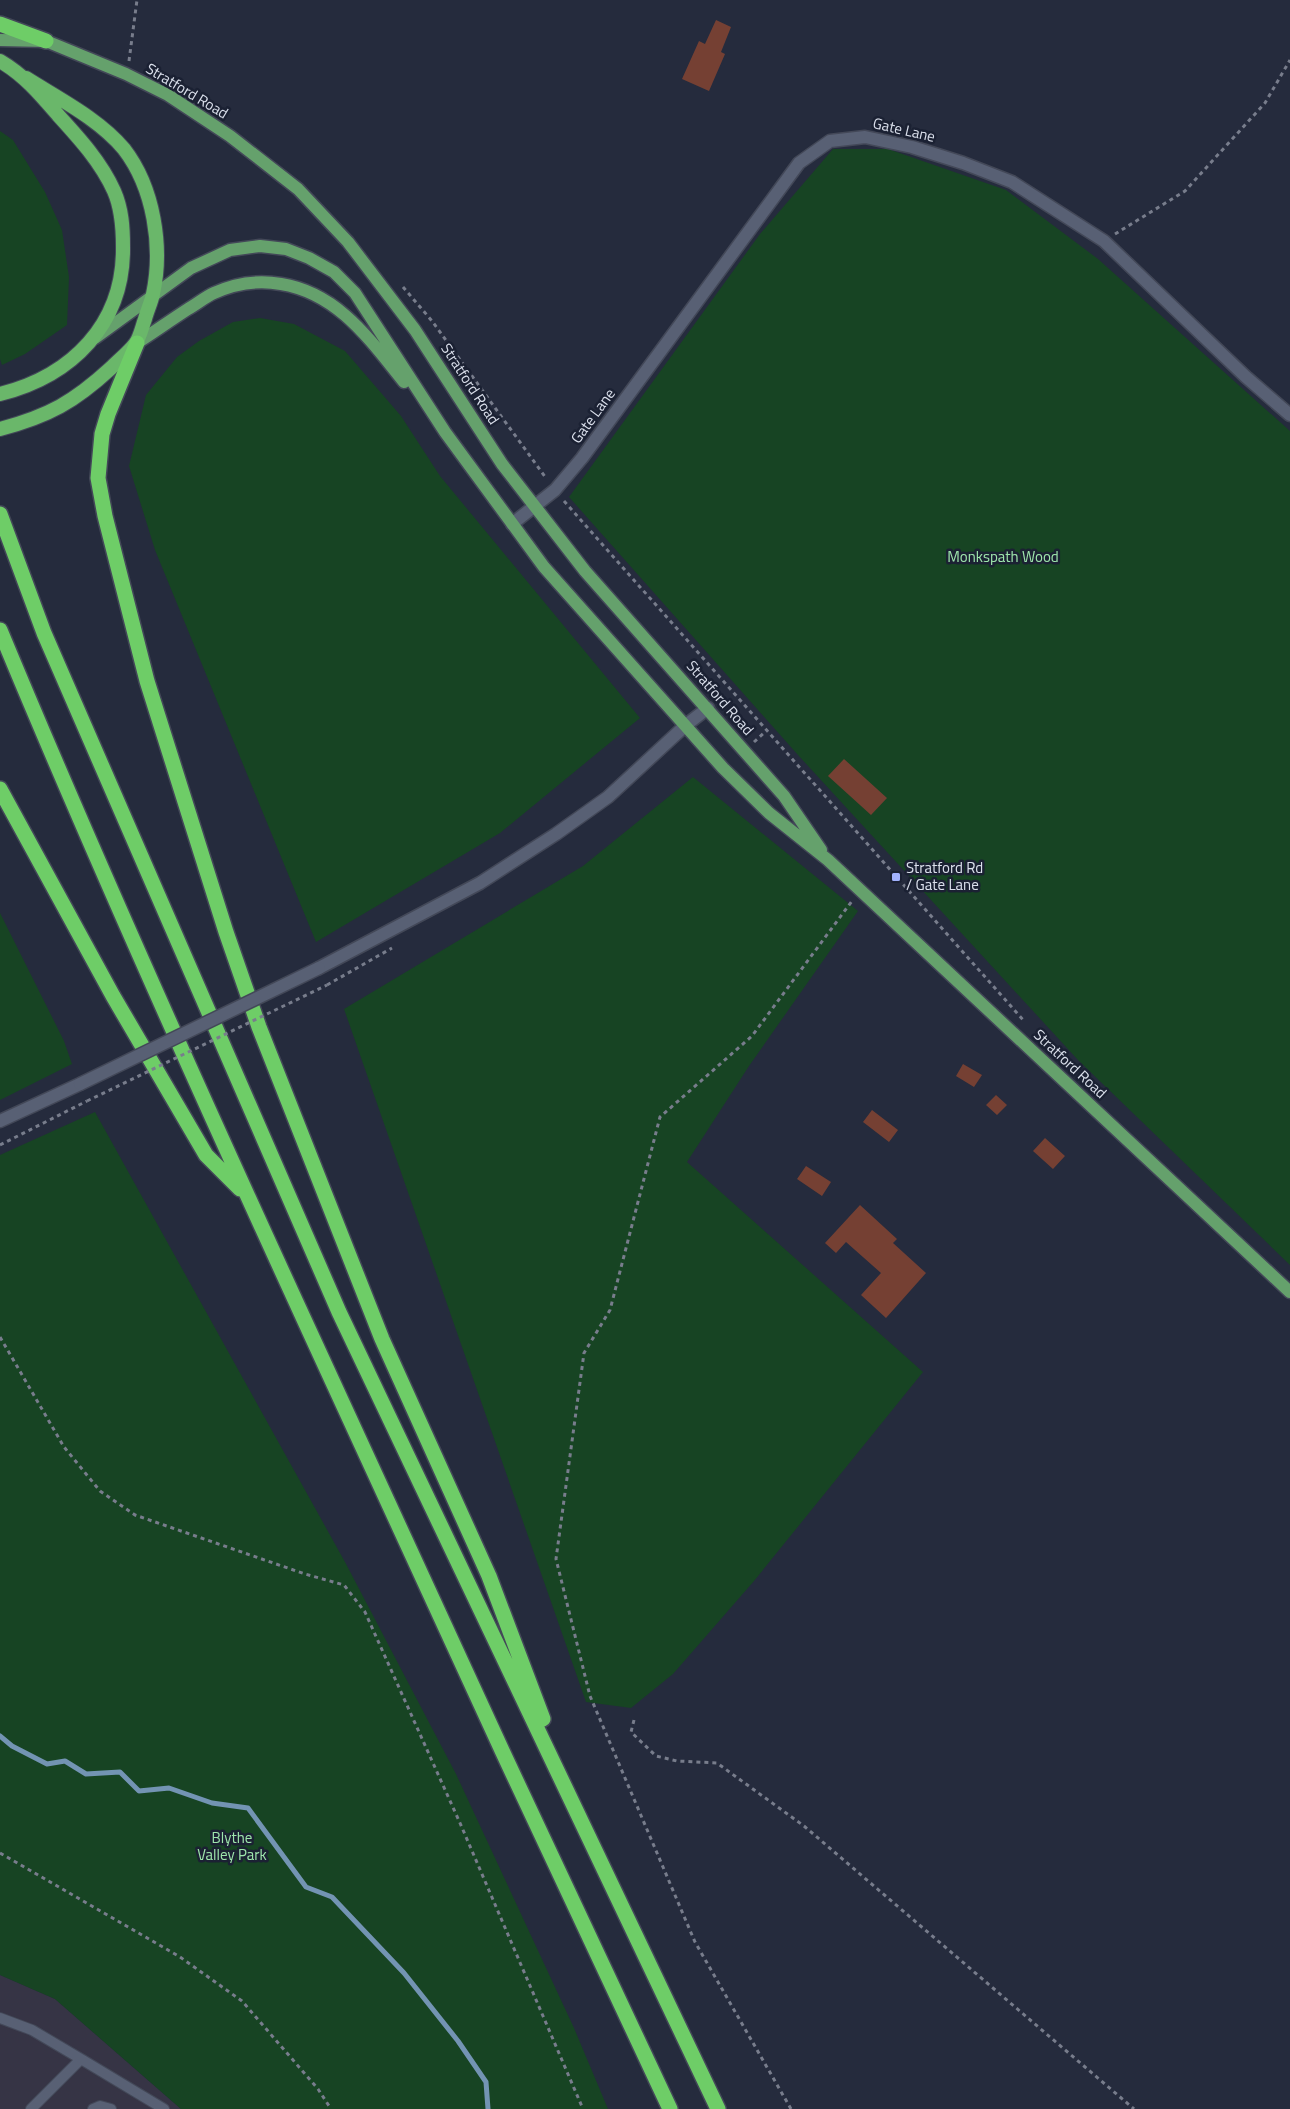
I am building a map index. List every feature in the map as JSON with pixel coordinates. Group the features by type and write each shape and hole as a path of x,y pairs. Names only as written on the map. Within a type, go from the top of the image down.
{"highway":[{"path":"0,24 46,41"},
{"path":"0,61 100,126 124,149 137,170 147,194 156,244 156,271 153,295 137,343 108,414 102,434 98,478 107,525 158,716 226,932 259,1027 382,1339 489,1576 580,1817"},
{"path":"0,394 24,388 44,379 63,367 91,341 112,306 120,279 123,254 123,227 120,209 114,192 99,165 76,134 26,78"},
{"path":"0,429 30,421 64,405 88,389 137,343"},
{"path":"0,514 44,633 339,1312 718,2109"},
{"path":"0,630 74,808 248,1197 486,1718 670,2109"},
{"path":"0,789 113,996 206,1154 248,1197"}],"main road":[{"name":"Stratford Road","path":"0,40 46,41 126,74 168,95 222,131 298,189 348,242 416,330 502,464 585,571 784,796 828,860"},
{"name":"Stratford Road","path":"91,341 191,268 230,250 260,246 286,249 310,258 334,272 355,293 445,432 544,567 724,768 769,813 828,860 1290,1292"},
{"path":"137,343 212,294 232,286 250,282 271,282 301,287 320,296 342,312 373,344 445,432"}],"street":[{"name":"Gate Lane","path":"512,524 555,490 582,458 799,163 830,141 866,137 912,147 963,163 1012,182 1104,240 1246,377 1290,415"},
{"path":"0,1121 318,968 480,883 556,834 608,797 686,725 708,708"}],"lane":[{"path":"0,2018 32,2030 164,2109"},
{"path":"31,2109 82,2059"},
{"path":"93,2109 100,2106 111,2109"}],"path":[{"path":"126,74 137,0"},
{"path":"1104,240 1185,191 1265,103 1290,60"},
{"path":"555,490 1030,1027"},
{"path":"792,2109 695,1942 590,1696 556,1559 584,1353 610,1310 660,1117 752,1036 859,890"},
{"path":"0,1145 327,985"},
{"path":"0,1337 64,1447 100,1491 135,1516 251,1556 344,1585 366,1612 456,1814 583,2109"},
{"path":"634,1720 631,1732 656,1756 677,1761 717,1763 804,1826 1134,2109"},
{"path":"0,1853 180,1956 242,2001 318,2089 331,2109"}],"shaded area":[{"path":"0,1975 55,1999 181,2109 0,2109"}],"green space":[{"path":"0,131 13,140 45,192 62,230 69,277 67,325 25,354 2,365 0,359"},
{"name":"Monkspath Wood","path":"833,149 888,149 1006,190 1098,259 1290,431 1290,1265 1078,1060 798,755 569,497 760,234"},
{"path":"260,318 294,324 345,351 401,416 440,476 640,718 500,833 316,942 155,550 129,466 146,395 177,357 199,341 233,322"},
{"path":"693,777 858,911 749,1066 687,1162 923,1372 754,1581 673,1674 631,1708 586,1702 344,1009 583,866"},
{"path":"0,913 64,1041 72,1064 0,1100"},
{"name":"Blythe Valley Park","path":"95,1112 345,1562 456,1774 574,2028 608,2109 181,2109 55,1999 0,1975 0,1155"}],"building":[{"path":"716,20 731,27 721,52 725,54 709,91 682,79 699,41 705,44"},
{"path":"844,759 887,798 871,815 828,776"},
{"path":"963,1064 982,1075 974,1087 956,1076"},
{"path":"996,1095 1007,1105 997,1115 986,1105"},
{"path":"872,1110 898,1130 889,1142 863,1122"},
{"path":"1045,1138 1065,1156 1053,1169 1033,1151"},
{"path":"806,1166 831,1182 822,1196 797,1179"},
{"path":"860,1205 897,1239 893,1243 926,1273 886,1318 861,1295 881,1273 846,1242 836,1253 825,1243"}],"waterway":[{"path":"0,1736 12,1746 47,1764 65,1761 86,1774 120,1772 139,1791 169,1788 212,1803 248,1808 306,1887 332,1897 404,1973 458,2041 486,2082 488,2109"}],"place":[{"name":"Stratford Rd / Gate Lane","path":"896,877"}]}
